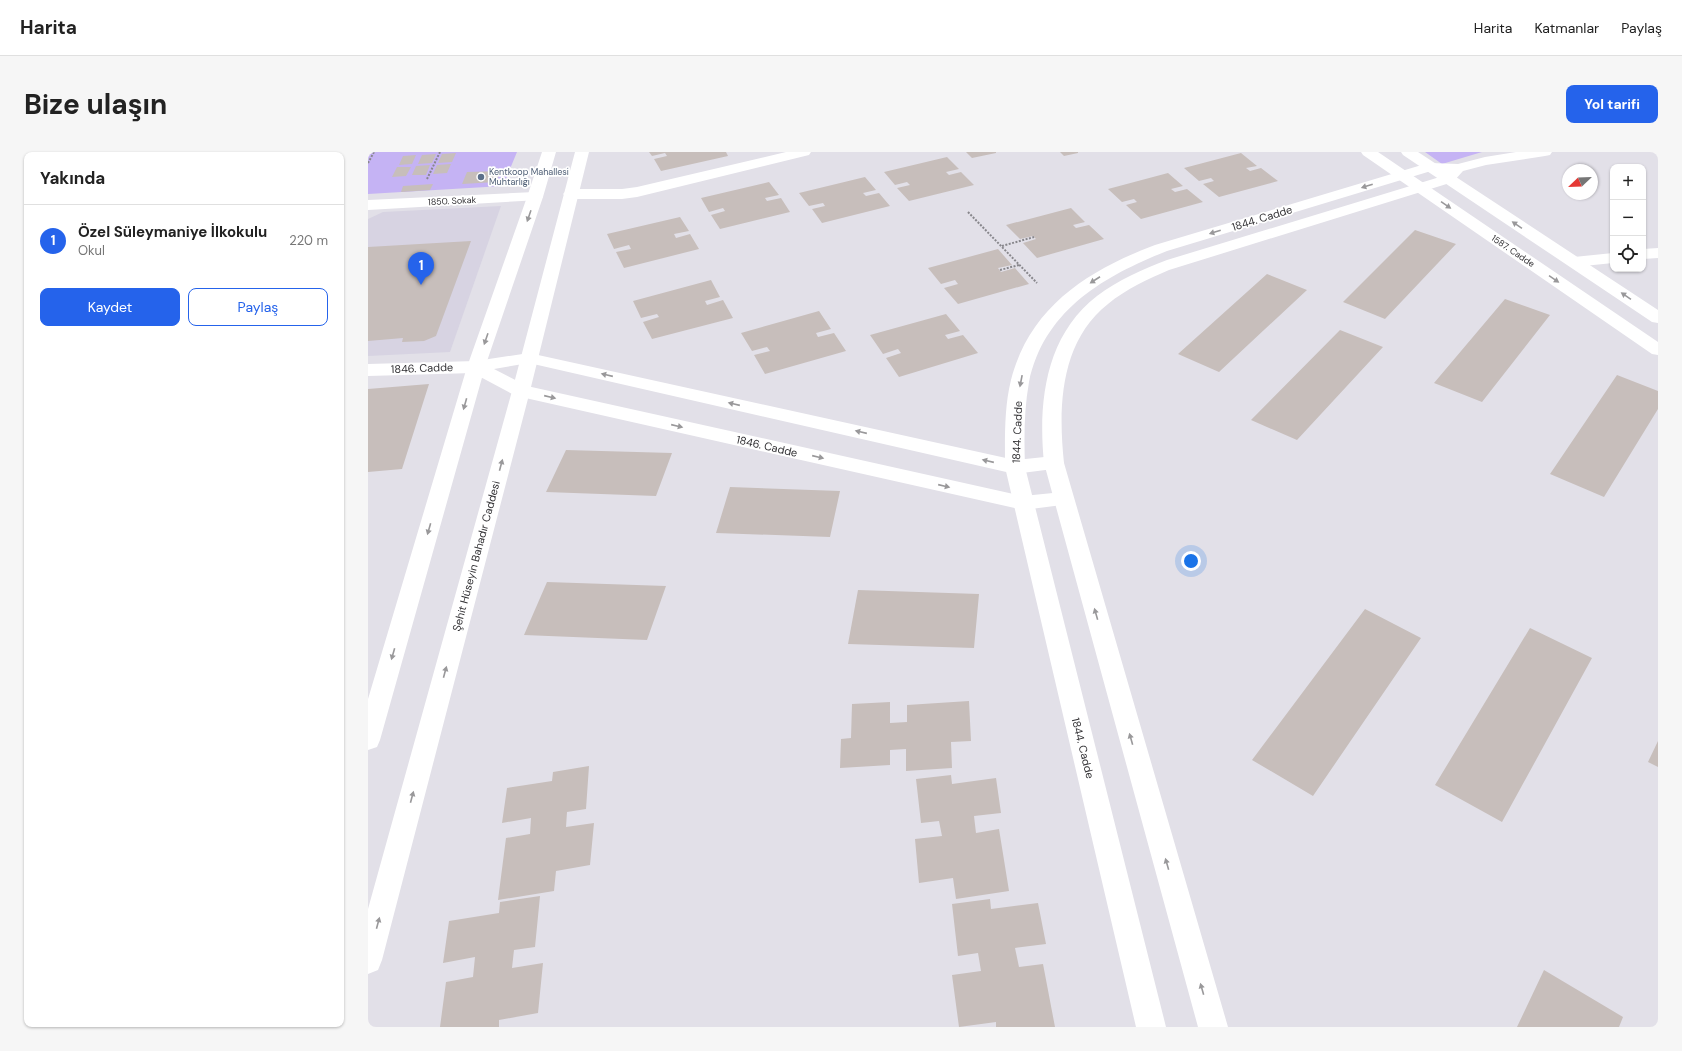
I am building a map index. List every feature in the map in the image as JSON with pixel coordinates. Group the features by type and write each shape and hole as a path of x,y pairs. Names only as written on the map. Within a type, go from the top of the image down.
{"street":[{"path":"368,740 476,367 536,197 549,152"},
{"name":"Şehit Hüseyin Bahadır Caddesi","path":"368,960 521,391 582,152"},
{"path":"571,194 622,194 637,192 804,152"},
{"name":"1587. Cadde","path":"1368,152 1658,350"},
{"path":"1408,152 1430,167"},
{"name":"1844. Cadde","path":"1213,1027 1054,463 1050,420 1057,373 1065,349 1080,323 1102,300 1126,284 1147,273 1173,263 1419,187 1453,173 1505,158 1545,152"},
{"name":"1844. Cadde","path":"1151,1027 1015,467 1014,431 1017,400 1029,353 1037,337 1054,314 1078,291 1121,265 1161,248 1430,167 1453,173"},
{"path":"1453,173 1574,262 1658,318"},
{"name":"1850. Sokak","path":"368,205 536,197"},
{"path":"1646,254 1658,253"},
{"path":"1574,262 1610,258"},
{"name":"1846. Cadde","path":"368,370 476,367 529,358 1015,467 1054,463"},
{"name":"1846. Cadde","path":"476,367 521,391 1023,503 1063,499"}],"path":[{"path":"368,163 374,152"},
{"path":"968,212 1037,283"},
{"path":"1002,246 1034,237"},
{"path":"1000,270 1019,265"}],"shaded area":[{"path":"368,152 517,152 503,186 368,194"},
{"path":"1425,152 1482,152 1442,164"},
{"path":"501,206 450,352 368,356 368,219 383,212"}],"building":[{"path":"649,152 726,152 728,156 661,171 654,159 667,156 665,153 652,156"},
{"path":"966,152 996,152 996,153 972,158"},
{"path":"1060,152 1078,152 1078,153 1064,156"},
{"path":"456,153 452,162 438,163 442,154"},
{"path":"1241,153 1257,166 1246,168 1250,171 1261,168 1278,181 1219,197 1203,184 1214,181 1211,178 1199,181 1184,168"},
{"path":"436,154 432,163 418,164 422,155"},
{"path":"416,155 412,164 399,165 403,156"},
{"path":"947,157 959,169 946,172 949,175 961,172 974,185 909,201 897,188 910,185 907,182 895,185 884,172"},
{"path":"451,164 447,173 433,174 437,165"},
{"path":"430,165 426,175 412,175 416,166"},
{"path":"397,167 411,167 406,176 392,177"},
{"name":"Kentkoop Mahallesi Muhtarlığı","path":"501,171 496,182 462,184 467,172"},
{"path":"1168,173 1183,186 1171,189 1175,192 1187,189 1203,202 1141,219 1126,205 1137,202 1134,199 1122,202 1108,189"},
{"path":"865,177 876,190 863,193 866,196 879,193 890,206 822,223 812,209 825,206 823,203 809,206 799,193"},
{"path":"769,182 779,195 765,198 767,201 781,198 790,212 720,229 711,215 725,211 723,208 709,212 701,198"},
{"path":"433,184 430,190 401,192 403,186"},
{"path":"1071,208 1085,222 1073,225 1076,228 1089,225 1104,239 1037,258 1023,243 1036,239 1033,236 1020,239 1006,225"},
{"path":"680,217 689,231 674,234 676,238 690,234 699,249 624,268 616,252 631,249 629,245 614,249 607,234"},
{"path":"1415,230 1456,244 1385,319 1343,302"},
{"path":"471,241 436,336 424,341 402,342 403,338 368,341 368,247"},
{"path":"998,249 1012,265 998,268 1001,272 1015,268 1029,284 958,304 944,288 958,284 955,280 941,284 928,268"},
{"path":"1267,274 1307,290 1219,372 1178,354"},
{"path":"711,280 720,297 705,301 707,305 723,300 733,318 652,339 643,322 659,317 657,314 641,318 633,301"},
{"path":"1505,299 1550,315 1482,402 1434,383"},
{"path":"819,311 831,329 816,333 818,337 834,333 846,351 765,374 754,355 770,351 767,347 752,351 741,333"},
{"path":"946,314 960,331 945,335 948,339 963,335 978,353 899,377 886,358 901,353 898,349 883,354 870,335"},
{"path":"1340,330 1383,347 1297,440 1251,420"},
{"path":"1617,375 1658,391 1658,409 1604,497 1550,474"},
{"path":"429,384 402,469 368,472 368,389"},
{"path":"566,450 672,453 656,496 546,492"},
{"path":"730,487 840,491 830,537 716,533"},
{"path":"547,582 666,586 647,640 524,635"},
{"path":"858,590 979,594 974,648 848,644"},
{"path":"1365,609 1421,638 1313,796 1252,760"},
{"path":"1530,628 1592,658 1502,822 1435,785"},
{"path":"969,701 971,741 951,742 952,768 906,771 906,749 890,750 890,765 840,768 841,739 851,738 852,704 890,702 890,723 907,722 907,705"},
{"path":"1658,741 1658,767 1648,762"},
{"path":"589,766 586,809 567,812 566,827 594,823 590,865 556,871 554,891 498,900 506,838 530,834 531,818 502,823 507,788 552,781 553,772"},
{"path":"951,775 952,784 996,778 1001,813 974,816 976,833 999,829 1009,891 956,899 953,878 919,883 915,839 942,836 939,821 921,823 916,779"},
{"path":"540,896 535,947 514,950 512,968 543,963 538,1013 499,1020 499,1027 440,1027 446,982 473,977 475,957 443,963 449,921 499,913 500,902"},
{"path":"990,899 991,909 1038,903 1046,944 1015,948 1019,967 1043,964 1055,1027 996,1027 996,1022 959,1027 952,975 981,971 978,953 958,956 952,904"},
{"path":"1544,970 1623,1017 1619,1027 1517,1027"}],"place":[{"name":"Kentkoop Mahallesi Muhtarlığı","path":"481,177"},
{"name":"Özel Süleymaniye İlkokulu","path":"421,285"}]}
